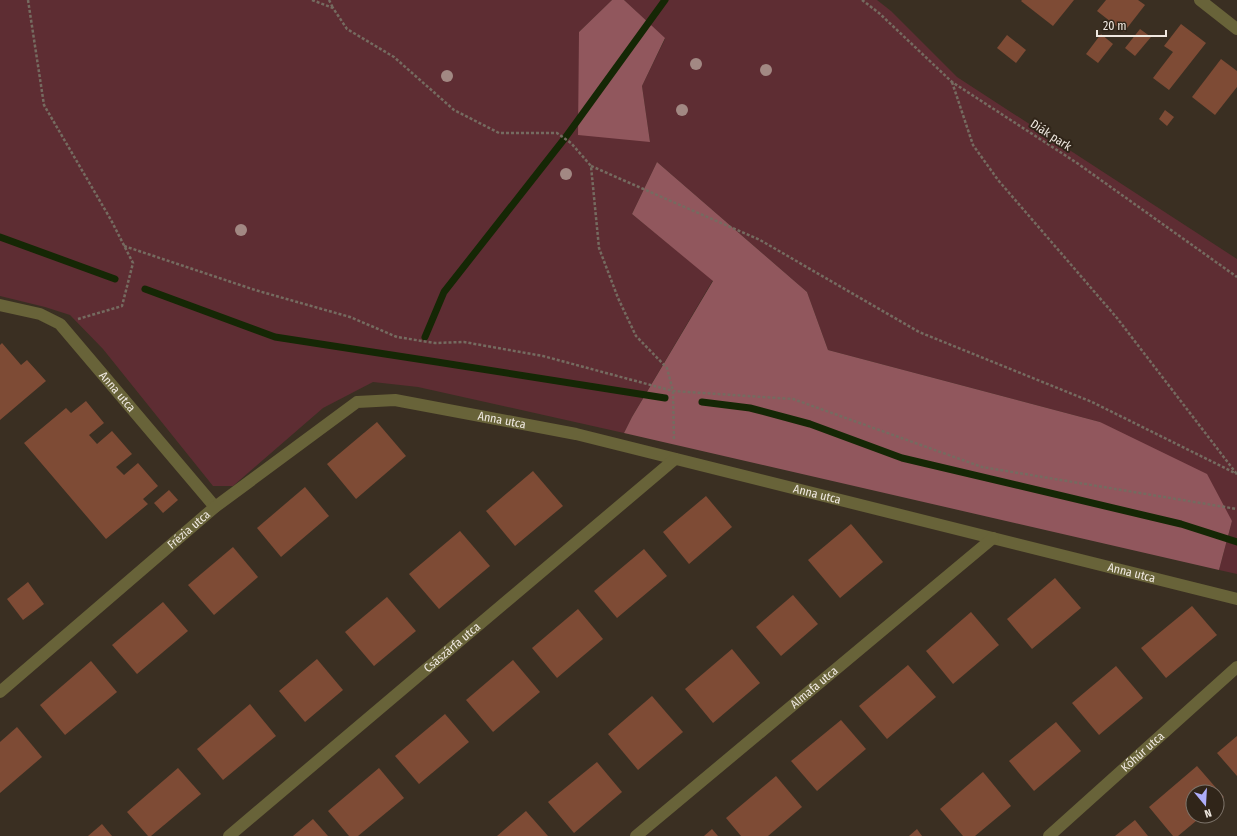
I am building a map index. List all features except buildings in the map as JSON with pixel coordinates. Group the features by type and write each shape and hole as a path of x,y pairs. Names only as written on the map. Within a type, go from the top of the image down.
{"street":[{"path":"1200,0 1237,29"},
{"name":"Anna utca","path":"0,305 40,314 60,324 214,507"},
{"name":"Anna utca","path":"394,400 576,434 1237,599"},
{"name":"Frézia utca","path":"0,692 214,507 358,402 394,400"},
{"name":"Császárfa utca","path":"228,836 675,459"},
{"name":"Almafa utca","path":"636,836 993,538"},
{"name":"Kőhúr utca","path":"1049,836 1237,667"}],"path":[{"path":"28,0 44,105 111,220 133,263 122,306 60,324"},
{"path":"312,0 333,8"},
{"path":"329,0 347,29 394,57 454,110 499,133 557,133 571,143 591,166 760,240 919,332 1092,402 1237,474"},
{"name":"Diák park","path":"862,0 879,13 952,82 1076,163 1237,277"},
{"path":"952,82 973,145 993,174 1117,318 1237,474"},
{"path":"591,166 599,248 618,298 636,336 667,368 673,391 675,459"},
{"path":"124,246 255,290 350,317 397,337 435,343 464,342 543,356 673,391 792,399 982,467 1237,509"}],"shaded area":[{"path":"0,0 612,0 579,32 650,142 642,86 665,39 624,0 877,0 891,11 957,77 1237,259 1237,574 1219,570 1232,521 1100,422 828,350 807,292 657,162 632,214 713,280 624,433 418,387 373,382 323,408 233,486 213,486 103,349 70,315 0,296"},
{"path":"612,0 624,0 665,38 642,86 650,142 578,135 579,32"},
{"path":"657,162 807,292 828,350 1100,422 1207,474 1232,521 1219,570 624,433 713,281 632,214"}],"waterway":[{"path":"425,337 444,292 565,138 665,0"},
{"path":"0,237 115,279"},
{"path":"145,289 275,337 665,398"},
{"path":"702,402 750,408 810,424 902,458 1181,524 1237,542"}]}
